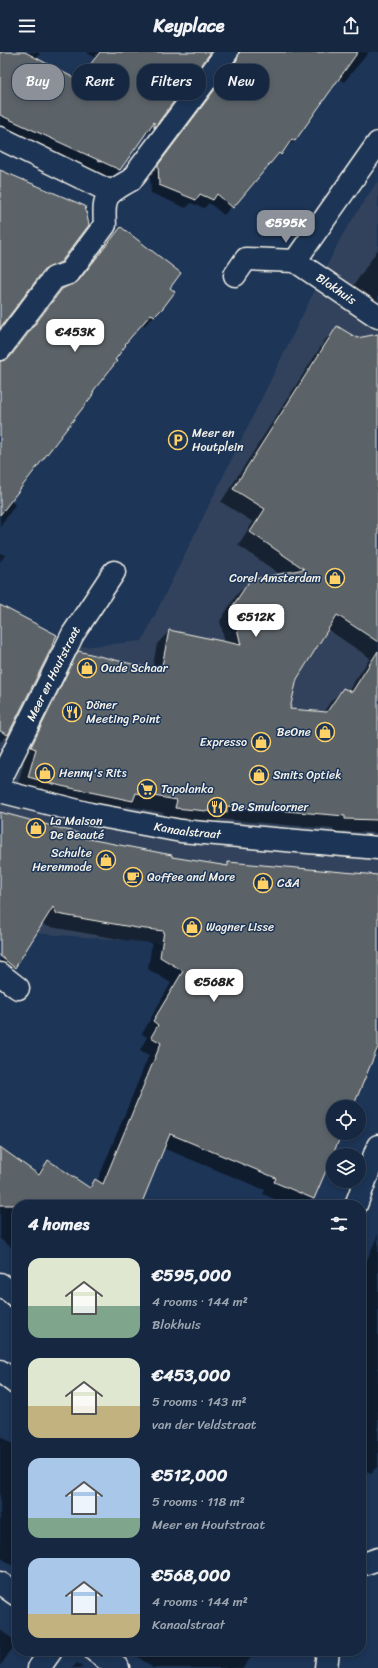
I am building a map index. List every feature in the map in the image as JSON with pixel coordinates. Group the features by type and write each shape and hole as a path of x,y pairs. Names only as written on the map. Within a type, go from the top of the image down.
{"street":[{"path":"0,349 54,278 69,273 105,225 103,205 111,192 131,180 227,52"},
{"path":"0,138 111,192"},
{"path":"235,275 246,259 295,261 378,143"},
{"name":"Blokhuis","path":"295,261 378,317"},
{"name":"Meer en Houtstraat","path":"0,780 73,634 114,572"},
{"name":"Kanaalstraat","path":"0,791 90,814 181,831 378,848"},
{"path":"0,974 18,988"},
{"path":"358,1200 378,1146"},
{"path":"0,1284 12,1293"},
{"path":"0,1371 12,1380"},
{"path":"366,1564 378,1558"},
{"path":"0,1583 12,1591"},
{"path":"39,1668 47,1656"},
{"path":"101,1656 118,1668"},
{"path":"326,1668 327,1656"}],"shaded area":[{"path":"378,180 378,929 212,947 33,933 0,955 0,653 2,655 142,641 341,237"}],"building":[{"path":"0,52 25,52 48,64 12,64 12,100 64,100 64,73 72,77 72,100 129,100 129,64 91,64 100,52 211,52 202,64 137,64 137,100 175,100 154,128 154,122 120,170 0,115"},
{"path":"239,52 358,52 295,141 292,139 281,155 279,153 233,208 217,194 213,200 200,194 196,200 159,185 158,165 214,91 214,100 269,100 269,64 234,64 237,60"},
{"path":"0,170 85,206 89,225 61,262 44,270 0,328"},
{"path":"121,227 181,273 170,288 175,292 163,308 155,316 151,314 125,344 126,345 115,360 117,361 94,390 92,396 0,515 0,361 10,357 62,289 79,280"},
{"path":"337,326 357,338 378,334 378,642 337,615 297,679 290,709 327,712 343,688 352,692 378,651 378,820 345,819 345,816 227,806 227,813 175,808 177,800 136,793 133,801 61,786 28,777 36,749 31,747 78,651 161,671 169,630 241,645 232,607 250,580 304,569 250,532 265,509 233,489"},
{"path":"0,605 57,635 8,735 0,731"},
{"path":"0,812 78,833 78,837 172,855 172,857 228,866 228,862 378,875 378,1047 356,1100 326,1100 326,1140 339,1140 336,1148 326,1148 326,1171 314,1199 274,1182 276,1178 170,1134 143,1200 12,1200 12,1205 0,1205 0,1147 39,1175 48,1160 90,1188 95,1179 103,1184 161,1043 151,1037 158,1025 153,1021 183,971 160,957 164,931 137,928 57,914 53,907 15,968 0,956"}],"place":[{"name":"Meer en Houtplein","path":"178,440"},
{"name":"Corel Amsterdam","path":"335,578"},
{"name":"Oude Schaar","path":"87,668"},
{"name":"Döner Meeting Point","path":"72,712"},
{"name":"BeOne","path":"325,732"},
{"name":"Expresso","path":"261,742"},
{"name":"Henny's Rits","path":"45,773"},
{"name":"Smits Optiek","path":"259,775"},
{"name":"Topolanka","path":"147,789"},
{"name":"De Smulcorner","path":"217,807"},
{"name":"La Maison De Beauté","path":"36,828"},
{"name":"Schulte Herenmode","path":"106,860"},
{"name":"Qoffee and More","path":"133,877"},
{"name":"C&A","path":"263,883"},
{"name":"Wagner Lisse","path":"192,927"}]}
